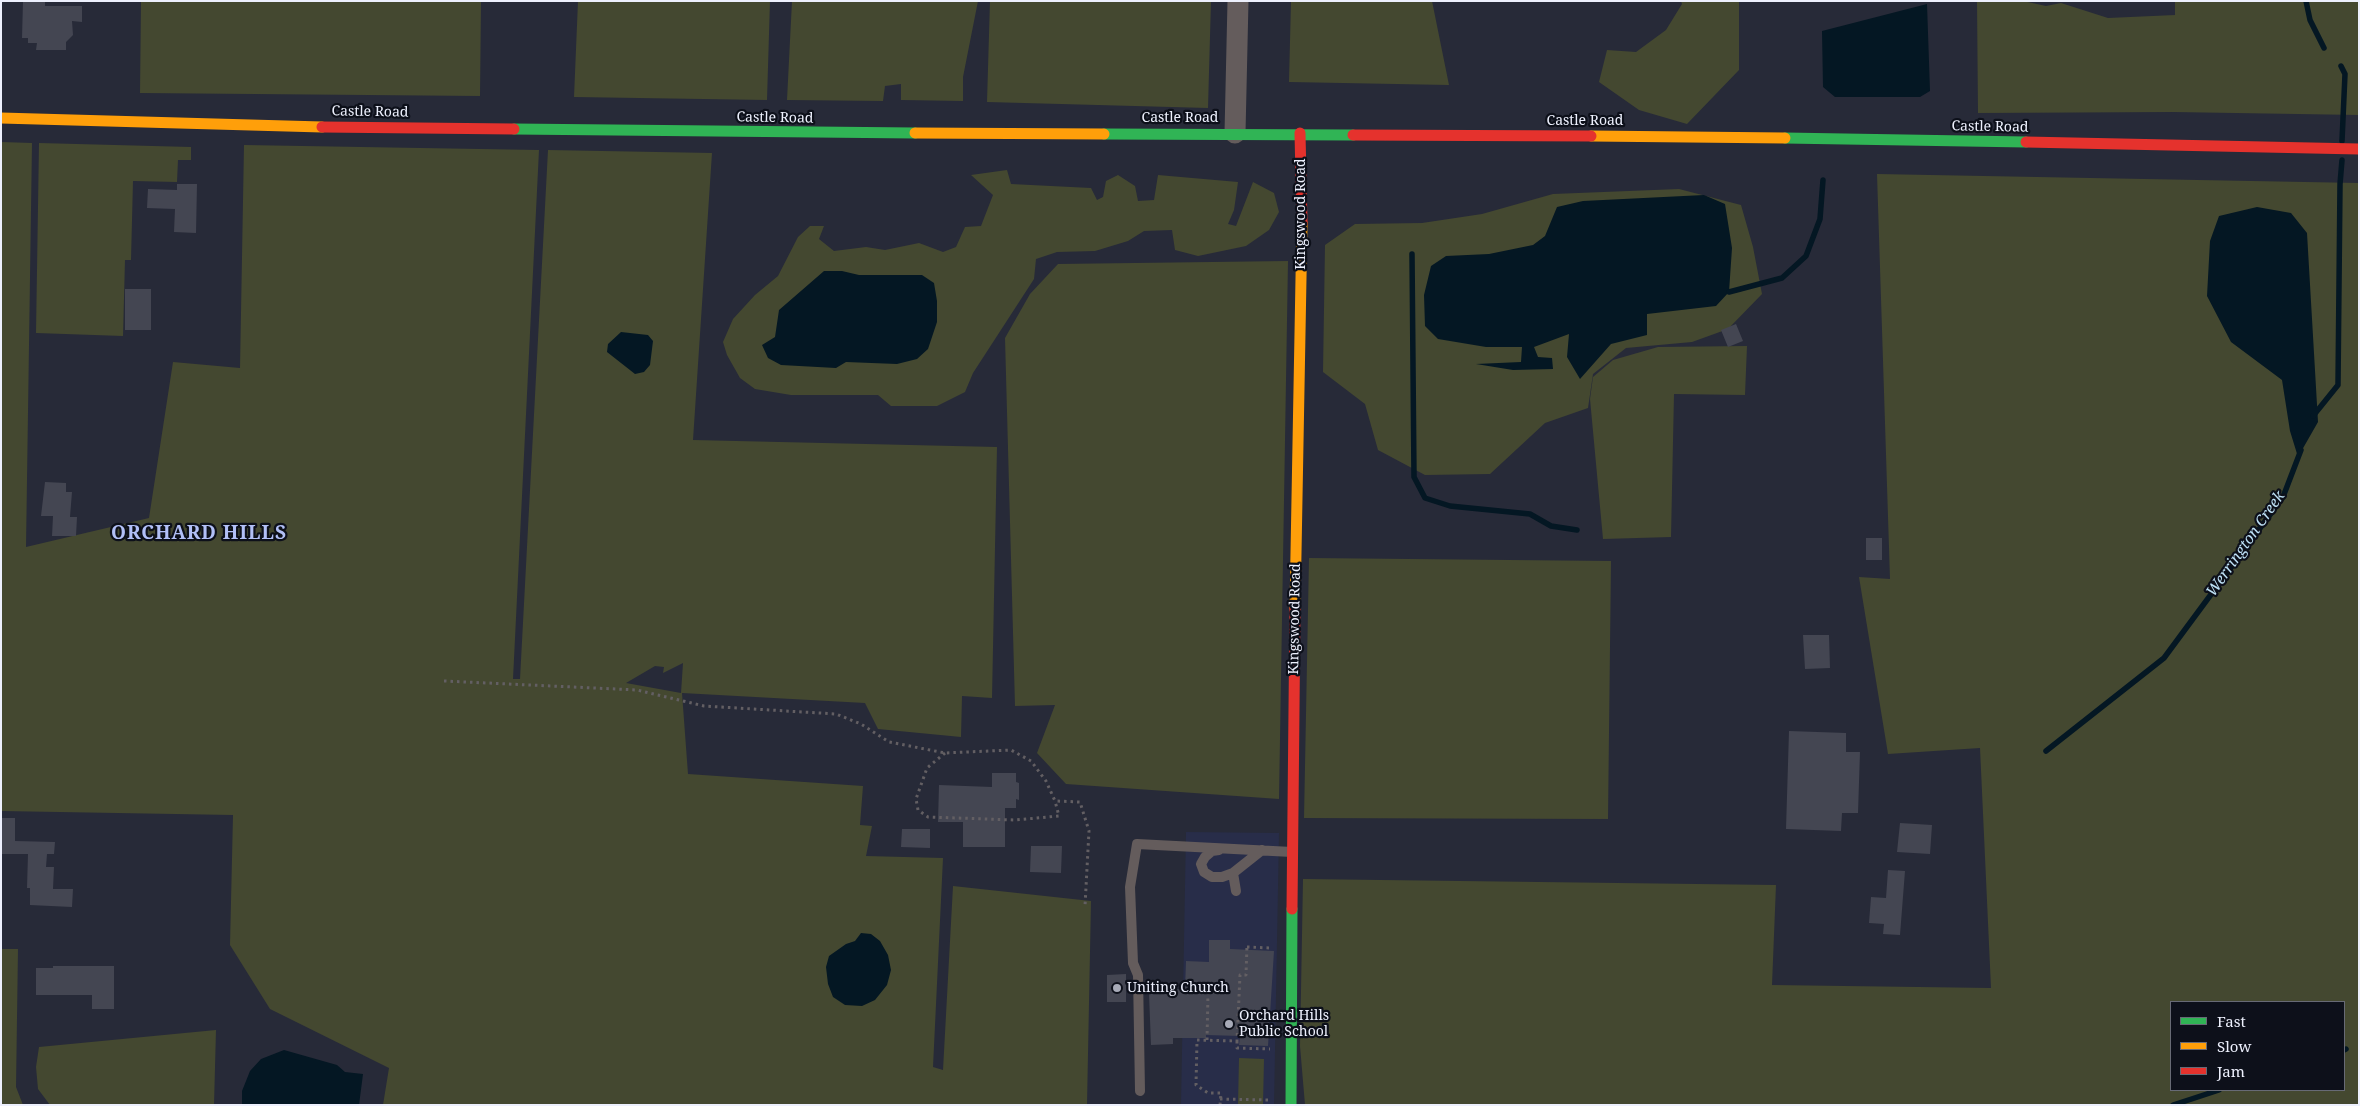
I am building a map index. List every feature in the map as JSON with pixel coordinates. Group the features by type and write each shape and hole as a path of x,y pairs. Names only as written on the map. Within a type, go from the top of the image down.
{"street":[{"path":"1235,133 1238,1"},
{"name":"Castle Road","path":"1,118 248,126 843,134 1235,133 1700,136 2359,149"},
{"name":"Kingswood Road","path":"1291,1105 1292,852 1302,223 1300,134"}],"lane":[{"path":"1140,1091 1138,975 1133,963 1130,887 1137,844 1292,852"},
{"path":"1230,849 1212,851 1204,857 1201,864 1204,872 1212,877 1222,877 1233,873 1262,850"},
{"path":"1233,873 1236,891"},
{"path":"1279,1103 1281,1099 1281,1050 1291,1024"}],"path":[{"path":"444,681 637,690 704,706 836,714 861,724 889,742 945,753 1011,750 1031,761 1046,781 1056,801 1059,816 1015,820 928,817 918,810 916,799 927,768 945,753"},
{"path":"1056,801 1080,802 1089,831 1085,906"},
{"path":"1271,1049 1237,1048 1240,975 1246,974 1247,946 1277,948"},
{"path":"1207,1040 1208,993"},
{"path":"1220,1105 1220,1093 1208,1093 1196,1085 1197,1040 1238,1041"},
{"path":"1220,1099 1279,1103"}],"shaded area":[{"path":"1927,4 1930,91 1920,97 1835,97 1823,87 1822,31"},
{"path":"1704,195 1725,204 1732,248 1729,292 1716,306 1647,314 1647,335 1611,344 1580,379 1567,357 1569,334 1534,347 1538,357 1552,358 1553,369 1513,370 1476,364 1521,362 1522,347 1486,347 1438,339 1425,326 1424,295 1431,266 1446,256 1489,254 1533,245 1545,236 1557,207 1583,201"},
{"path":"2257,207 2291,213 2307,233 2318,422 2298,457 2290,431 2282,380 2231,342 2207,296 2210,241 2219,216"},
{"path":"824,271 842,271 859,275 922,275 934,283 937,301 937,322 928,349 917,359 897,364 846,362 836,368 781,365 768,358 762,345 775,337 779,310"},
{"path":"621,332 648,335 653,341 650,365 644,372 635,374 607,352 608,344"},
{"name":"Orchard Hills Public School","path":"1186,832 1279,833 1274,1105 1181,1105"},
{"path":"861,933 871,934 880,941 888,955 891,970 887,985 875,1000 862,1006 845,1005 833,997 828,984 826,967 829,956 846,944 855,941"},
{"path":"284,1050 337,1065 345,1072 363,1074 359,1105 242,1105 242,1091 250,1071 261,1059"}],"green space":[{"path":"141,1 481,1 480,96 140,93"},
{"path":"578,1 770,1 767,100 574,97"},
{"path":"792,1 978,1 963,77 963,101 901,100 901,84 885,86 883,101 787,100"},
{"path":"990,1 1211,1 1208,108 987,102"},
{"path":"1291,1 1432,1 1449,85 1289,82"},
{"path":"1681,1 1739,1 1739,70 1687,124 1639,110 1599,82 1607,50 1636,52 1666,30 1682,4"},
{"path":"1977,1 2023,1 2046,6 2061,3 2108,18 2175,15 2175,1 2359,1 2359,115 2173,112 1978,113"},
{"path":"1,142 32,143 26,547 149,518 173,362 240,368 244,145 539,150 513,679 520,679 548,150 712,153 693,440 997,447 992,698 962,696 961,737 878,729 865,703 682,693 688,774 863,786 860,825 872,826 866,856 943,858 933,1067 943,1070 953,886 1091,901 1087,1105 383,1105 389,1068 270,1009 230,945 233,815 1,811","holes":["683,663 681,693 626,683 655,666 664,667 663,673"]},
{"path":"39,143 191,147 191,160 178,160 177,182 133,181 131,260 125,260 123,336 36,333"},
{"path":"1007,170 1011,184 1091,188 1097,200 1103,197 1106,181 1118,175 1135,186 1138,201 1154,200 1158,175 1238,182 1234,210 1228,224 1236,226 1253,182 1274,193 1279,212 1269,230 1246,246 1198,256 1175,250 1172,230 1144,231 1128,241 1095,251 1057,252 1036,259 1034,279 973,373 965,392 937,406 891,406 878,395 791,395 755,389 740,378 727,355 723,342 733,319 755,295 778,276 798,237 810,226 824,226 819,239 834,251 866,247 885,250 919,243 943,252 956,247 965,227 981,226 993,195 971,175"},
{"path":"1877,174 2359,183 2359,1105 1305,1105 1300,1046 1303,879 1776,885 1772,985 1991,988 1980,748 1888,754 1859,577 1890,579"},
{"path":"1679,189 1741,205 1753,247 1762,294 1728,329 1692,342 1626,348 1593,374 1588,408 1545,423 1490,474 1425,475 1378,450 1365,404 1323,372 1325,245 1355,224 1422,223 1482,214 1553,194"},
{"path":"1288,261 1279,799 1066,784 1037,753 1055,705 1015,706 1005,338 1030,294 1058,264"},
{"path":"1747,346 1745,395 1674,394 1671,537 1603,539 1590,399 1593,377 1613,360 1658,347"},
{"path":"1309,558 1611,561 1608,819 1304,818"},
{"path":"1,949 18,949 16,1087 23,1105 1,1105"},
{"path":"216,1030 214,1105 50,1105 38,1089 36,1067 39,1047"},
{"path":"1239,1058 1264,1059 1263,1105 1238,1105"}],"building":[{"path":"23,1 45,1 45,6 82,6 82,22 72,21 73,35 66,42 66,50 36,50 37,43 28,43 28,38 22,38"},
{"path":"177,184 197,184 196,233 174,232 175,209 147,208 148,189 177,190"},
{"path":"125,289 151,289 151,330 125,330"},
{"path":"1736,324 1743,341 1728,347 1721,330"},
{"path":"45,482 66,483 66,492 72,492 70,517 77,517 76,536 52,536 53,516 41,516"},
{"path":"1866,538 1882,538 1882,560 1866,560"},
{"path":"1803,635 1829,635 1830,668 1805,669"},
{"path":"1789,731 1846,733 1846,752 1860,752 1858,813 1842,813 1841,831 1786,829"},
{"path":"992,773 1016,773 1016,782 1019,783 1019,800 1016,799 1016,808 1005,808 1005,847 963,847 963,822 938,822 939,785 992,787"},
{"path":"1,818 15,818 15,841 55,842 54,854 47,854 46,867 54,867 53,889 73,889 72,907 30,905 30,888 27,888 28,854 1,854"},
{"path":"1900,823 1932,825 1930,854 1897,852"},
{"path":"902,829 930,829 930,848 901,847"},
{"path":"1031,846 1062,846 1061,873 1030,872"},
{"path":"1888,870 1905,871 1900,935 1883,934 1884,924 1869,923 1871,897 1886,898"},
{"path":"1209,940 1230,940 1230,949 1274,951 1268,1046 1239,1045 1240,1036 1206,1035 1206,1038 1173,1038 1173,1044 1151,1045 1149,994 1163,994 1163,990 1185,989 1186,961 1209,962"},
{"path":"53,966 114,966 114,1009 92,1009 92,995 36,995 36,968 53,968"},
{"name":"Uniting Church","path":"1126,974 1126,1002 1107,1002 1107,975"}],"waterway":[{"name":"Werrington Creek","path":"2306,1 2310,20 2324,48"},
{"name":"Werrington Creek","path":"2341,66 2345,74 2342,141"},
{"name":"Werrington Creek","path":"2313,416 2338,385 2340,184 2342,160"},
{"path":"1729,292 1782,278 1806,256 1820,219 1823,180"},
{"path":"1412,254 1414,477 1425,498 1450,506 1530,514 1551,526 1577,530"},
{"name":"Werrington Creek","path":"2046,751 2164,658 2283,497 2301,450"},
{"path":"2173,1105 2216,1091"}],"traffic: fast":[{"path":"514,129 915,133"},
{"path":"1104,134 1353,135"},
{"path":"1785,138 2026,142"},
{"path":"1291,1105 1292,909"}],"traffic: slow":[{"path":"1,118 322,127"},
{"path":"915,133 1104,134"},
{"path":"1591,136 1785,138"},
{"path":"1295,608 1302,223"}],"traffic: jam":[{"path":"322,127 514,129"},
{"path":"1300,133 1302,223"},
{"path":"1353,135 1591,136"},
{"path":"2026,142 2359,149"},
{"path":"1292,909 1295,608"}],"place":[{"name":"Uniting Church","path":"1117,988"},
{"name":"Orchard Hills Public School","path":"1229,1024"}],"district":[{"name":"ORCHARD HILLS","path":"199,534"}]}
